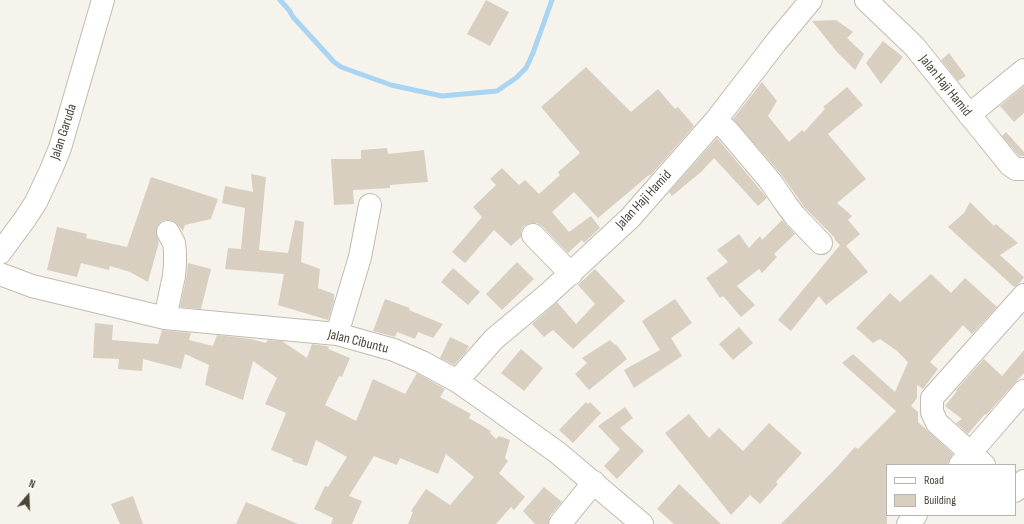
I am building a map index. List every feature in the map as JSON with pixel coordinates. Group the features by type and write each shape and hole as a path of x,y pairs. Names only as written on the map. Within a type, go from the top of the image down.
{"street":[{"name":"Jalan Garuda","path":"0,253 32,207 51,170 60,148 103,0"},
{"name":"Jalan Haji Hamid","path":"457,381 494,339 571,274 630,218 716,120 777,41 811,0"},
{"name":"Jalan Haji Hamid","path":"866,0 914,46 1010,165 1016,169 1024,169"},
{"path":"969,115 1024,70"},
{"path":"716,120 728,131 771,182 795,216 821,243"},
{"path":"336,334 360,257 370,205"},
{"path":"165,318 174,276 176,252 174,243 168,232"},
{"path":"533,235 571,274"},
{"name":"Jalan Cibuntu","path":"0,274 32,286 165,318 336,334 394,350 422,362 457,381 558,452 642,524"},
{"path":"1024,295 932,398 932,412 937,423 972,461 1024,391"},
{"path":"1016,490 1024,481"},
{"path":"560,524 594,482"},
{"path":"1016,492 1024,500"},
{"path":"908,524 915,516"}],"building":[{"path":"486,0 509,12 490,46 467,34"},
{"path":"836,20 853,32 847,38 864,54 855,70 837,52 812,21"},
{"path":"883,41 903,57 881,84 866,63"},
{"path":"949,53 966,76 958,81 941,60"},
{"path":"586,67 631,112 658,89 675,109 678,107 694,126 650,176 649,175 598,218 574,192 552,212 569,232 591,216 600,228 584,243 582,240 568,253 542,226 537,223 530,223 524,226 521,231 521,237 511,246 494,230 465,263 452,252 482,217 473,207 496,185 490,179 502,168 519,185 525,180 539,194 560,175 558,172 580,153 541,107"},
{"path":"762,82 777,101 768,116 789,142 802,130 804,132 825,109 823,107 847,87 863,105 828,134 866,179 837,203 852,216 848,220 860,234 846,246 868,272 826,305 819,296 791,331 778,320 840,245 805,208 781,174 733,119"},
{"path":"1024,86 1024,113 1014,122 1000,106"},
{"path":"1006,132 1024,152 1024,156 1019,156 1002,136"},
{"path":"717,138 767,198 758,206 714,158 701,172 672,196 669,192"},
{"path":"387,148 388,154 424,150 428,182 390,185 390,188 353,190 354,204 334,205 331,159 361,159 361,150"},
{"path":"251,174 266,177 259,250 288,253 295,220 304,222 301,262 320,269 318,288 334,294 334,301 328,320 278,305 284,274 225,269 228,248 241,249 245,208 222,203 225,186 253,192"},
{"path":"151,177 218,199 211,219 185,225 183,231 175,222 169,220 162,221 158,225 156,232 159,242 148,282 130,272 110,266 109,270 81,263 77,277 47,270 57,227 87,234 86,238 127,247"},
{"path":"970,202 994,226 996,224 1018,243 1000,255 1024,277 1019,284 1014,287 948,227 964,213"},
{"path":"782,220 795,234 774,254 777,257 762,273 759,269 737,286 755,305 741,317 723,296 720,298 706,278 728,262 717,250 739,234 749,248 760,236 762,240"},
{"path":"517,262 534,279 502,310 486,294"},
{"path":"188,263 211,269 201,309 180,307"},
{"path":"453,268 480,292 468,305 441,282"},
{"path":"595,269 625,301 573,349 553,330 544,337 532,324 557,302 576,324 595,304 578,285"},
{"path":"931,274 951,293 965,278 997,307 972,334 963,325 930,362 938,369 923,389 917,385 917,398 911,406 918,412 918,422 953,454 947,464 886,464 887,524 781,524 855,447 858,449 896,411 842,363 853,354 895,392 908,362 897,351 880,339 873,343 856,328 890,293 900,302"},
{"path":"385,299 410,308 409,310 443,324 433,338 418,332 415,339 397,332 395,337 373,331"},
{"path":"675,299 692,323 671,338 682,356 634,388 624,370 660,350 642,321"},
{"path":"95,323 113,325 112,340 158,344 162,330 191,333 189,340 213,346 217,335 251,339 266,343 268,340 282,341 307,358 312,344 329,347 328,349 350,358 342,377 339,376 325,405 356,421 373,379 405,394 417,373 445,389 440,397 471,414 469,418 491,431 490,433 496,439 499,436 510,440 505,458 508,461 499,473 525,497 514,510 511,507 496,524 408,524 413,512 411,511 426,489 450,505 474,477 446,454 438,474 400,458 397,465 374,456 349,496 362,501 352,524 331,524 333,518 314,509 325,486 328,487 347,457 316,440 307,466 292,461 293,459 271,450 286,413 265,404 277,378 253,361 243,400 205,385 209,365 185,354 181,369 143,359 142,371 118,369 119,359 93,358"},
{"path":"739,327 753,343 733,360 719,344"},
{"path":"450,337 469,346 466,352 454,365 440,358"},
{"path":"610,340 615,345 616,344 627,359 589,390 575,374 587,363 582,358"},
{"path":"521,349 543,368 524,391 501,373"},
{"path":"1024,350 1024,373 968,434 956,423 962,419 945,406 957,391 956,390 984,359 1002,376"},
{"path":"586,402 588,404 590,402 601,413 573,443 559,430"},
{"path":"625,407 633,418 620,428 644,451 617,479 604,466 620,449 598,426"},
{"path":"689,414 709,438 719,428 743,451 769,423 802,453 776,482 778,484 760,504 750,495 731,515 665,433"},
{"path":"679,484 721,524 674,524 657,509"},
{"path":"544,487 562,502 550,516 548,524 535,524 523,511"},
{"path":"133,496 143,524 120,524 111,504"},
{"path":"246,502 263,509 298,524 236,524"}],"waterway":[{"path":"280,0 293,17 334,62 341,67 391,85 442,96 497,91 516,78 526,68 533,53 552,0"}]}
